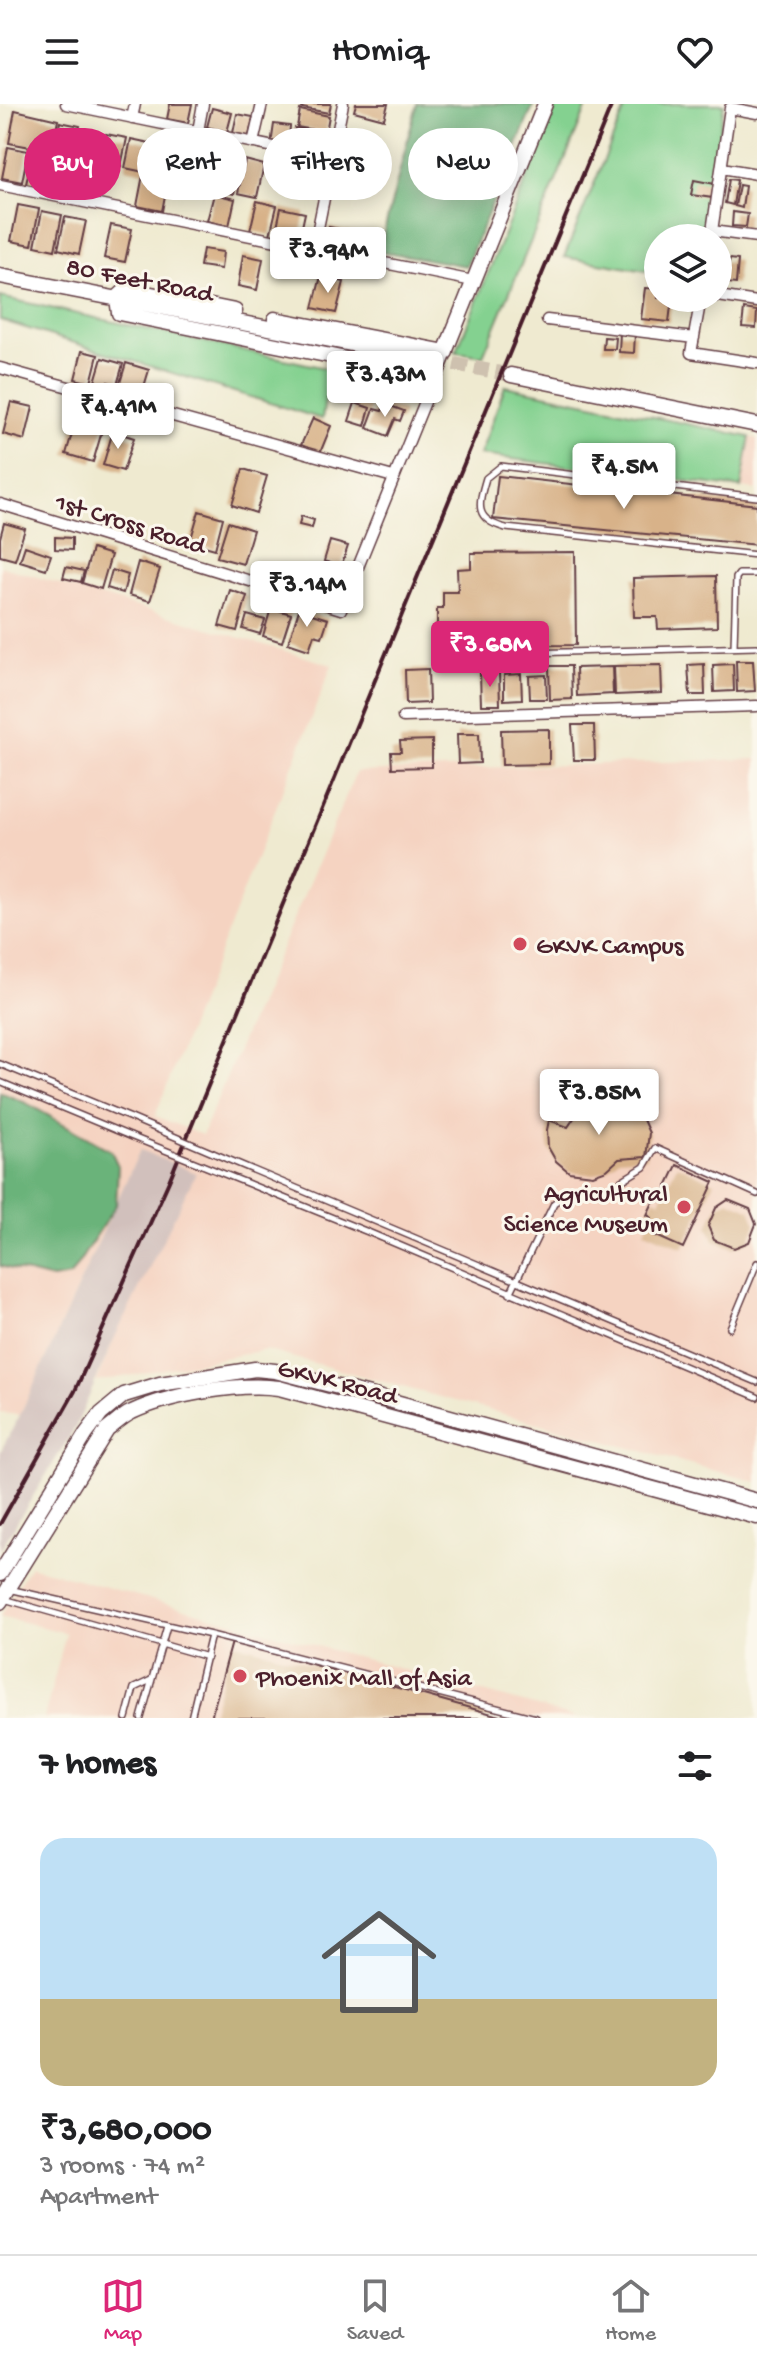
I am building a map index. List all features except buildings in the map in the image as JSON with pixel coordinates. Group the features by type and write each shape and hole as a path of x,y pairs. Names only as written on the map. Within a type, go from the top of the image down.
{"main road":[{"path":"446,352 127,289 117,298 119,313 435,377 446,352 545,104"},
{"name":"80 Feet Road","path":"0,276 413,356"},
{"path":"511,375 757,425"},
{"name":"GKVK Road","path":"0,1574 86,1434 114,1403 124,1395 160,1384 240,1370 275,1371 757,1501"},
{"name":"GKVK Road","path":"3,1596 107,1430 123,1418 163,1400 243,1387 279,1388 757,1517"},
{"path":"114,1403 123,1418"}],"street":[{"path":"67,104 183,128"},
{"path":"132,118 135,104"},
{"path":"199,128 203,104"},
{"path":"253,143 262,104"},
{"path":"338,128 343,104"},
{"path":"714,224 730,108 757,113"},
{"path":"247,142 263,145"},
{"path":"722,168 757,174"},
{"path":"0,185 473,281"},
{"path":"314,248 324,200"},
{"path":"732,235 757,237"},
{"path":"732,298 757,302"},
{"path":"699,312 691,353 757,363"},
{"path":"547,320 694,338"},
{"path":"0,368 393,477 435,377"},
{"name":"1st Cross Road","path":"0,504 341,609 393,477"},
{"path":"403,717 757,706"}],"lane":[{"path":"757,497 501,466 486,478 480,510 491,525 506,528 757,555"},
{"path":"734,647 736,578 739,574 757,574"},
{"path":"446,655 757,647"},
{"path":"0,1064 757,1382"},
{"path":"0,1082 757,1397"},
{"path":"510,1294 554,1203 570,1192 610,1188 644,1167 655,1148 757,1194"},
{"path":"730,1328 757,1263"},
{"path":"3,1596 211,1635 536,1718"},
{"path":"3,1596 207,1657"},
{"path":"141,1718 167,1626"},
{"path":"191,1718 211,1635"},
{"path":"126,1718 134,1688 152,1680"}],"shaded area":[{"path":"750,437 757,439 757,490 741,488"},
{"name":"GKVK Campus","path":"0,566 332,665 155,1116 202,1135 356,772 757,759 757,1482 265,1350 96,1382 114,1339 140,1150 20,1415 0,1413"},
{"path":"140,1150 196,1173 114,1339 76,1426 0,1550 0,1452 20,1415"},
{"name":"Phoenix Mall of Asia","path":"30,1566 577,1718 44,1718 66,1633 0,1616"}],"green space":[{"path":"417,104 534,104 518,142 518,128 411,128"},
{"path":"557,104 588,104 483,356 456,352 518,200"},
{"path":"627,104 724,104 704,224 644,224 644,271 564,257"},
{"path":"408,139 408,200 494,200 466,266 379,251"},
{"path":"0,297 330,369 322,419 0,320"},
{"path":"505,386 750,437 741,488 480,455"},
{"path":"0,1092 26,1103 111,1151 118,1166 116,1205 70,1276 52,1279 0,1266"}],"tunnel":[{"path":"413,356 511,375"}],"railway":[{"path":"0,1524 75,1391 169,1181 612,104"}],"place":[{"name":"GKVK Campus","path":"520,944"},
{"name":"Agricultural Science Museum","path":"684,1207"},
{"name":"Phoenix Mall of Asia","path":"240,1676"}]}
